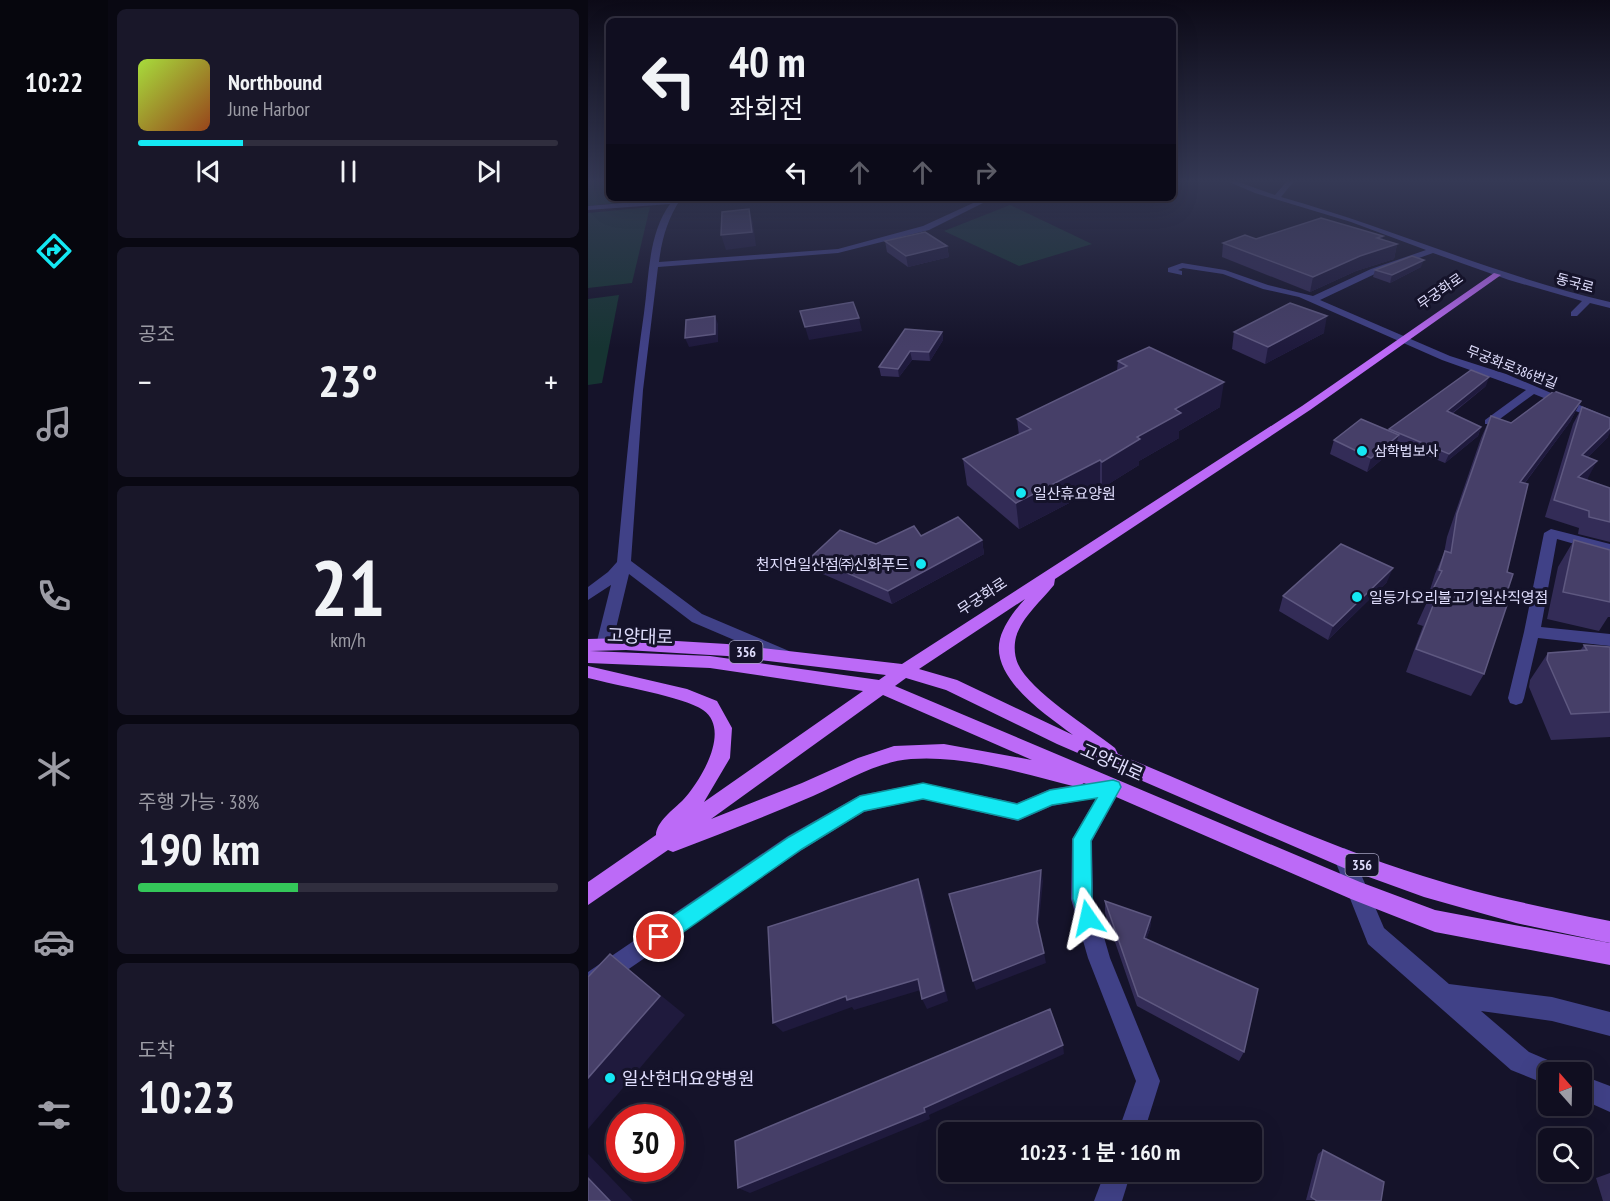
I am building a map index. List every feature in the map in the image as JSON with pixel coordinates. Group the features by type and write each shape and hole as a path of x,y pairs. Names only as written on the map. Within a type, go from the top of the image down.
{"main road":[{"name":"무궁화로","path":"588,895 904,671 1306,408 1497,275"},
{"path":"1058,570 1011,629 1006,649 1007,658 1013,671 1028,688 1125,766"},
{"name":"고양대로","path":"596,645 716,649 904,671 951,685 1125,766 1344,858 1425,887 1504,909 1610,932"},
{"name":"고양대로","path":"588,657 710,662 881,687 1358,892 1435,921 1610,954"},
{"path":"588,672 687,696 711,706 723,728 721,758 694,801 647,853"},
{"path":"647,853 811,788 859,764 894,754 923,750 963,753 1113,787"}],"street":[{"path":"596,645 624,562 638,390 659,236"},
{"path":"654,265 838,251 895,236"},
{"name":"동국로","path":"1395,236 1497,275 1610,305"},
{"path":"1312,300 1374,271 1431,250"},
{"path":"1179,273 1170,270 1182,265 1230,273 1258,284 1292,289 1404,340"},
{"path":"1230,273 1240,269"},
{"path":"1258,284 1273,278"},
{"path":"1574,314 1588,300"},
{"name":"무궁화로386번길","path":"1404,340 1446,358 1534,389 1610,422"},
{"path":"1489,422 1534,389"},
{"path":"1516,698 1532,632 1551,533 1610,549"},
{"path":"588,595 614,576 624,562"},
{"path":"624,562 697,618 787,657"},
{"path":"1532,632 1610,640"},
{"path":"588,986 795,843 860,804 923,791 1018,812 1050,798 1113,787"},
{"path":"1113,787 1082,839 1082,899 1099,958 1148,1081 1134,1122"},
{"path":"1344,858 1376,936 1520,1061 1538,1069"},
{"path":"1443,994 1552,1009 1610,1024"},
{"path":"1592,1092 1610,1099"},
{"path":"1108,1201 1115,1182"}],"green space":[{"path":"588,236 643,236 632,283 588,288"},
{"path":"955,236 1075,236 1092,244 1019,266"},
{"path":"619,295 602,383 588,385 588,299"}],"building":[{"path":"907,236 931,236 947,246 906,256 885,241"},
{"path":"1242,236 1256,239 1265,236 1383,236 1377,238 1397,244 1360,256 1313,277 1223,243"},
{"path":"1412,256 1424,260 1392,275 1375,270"},
{"path":"853,302 859,318 805,327 800,311"},
{"path":"1290,303 1327,316 1268,347 1234,332"},
{"path":"715,316 715,334 685,338 686,320"},
{"path":"905,329 942,332 929,352 910,351 898,369 879,367"},
{"path":"1149,347 1224,382 1175,409 1181,413 1137,437 1140,439 1102,462 1100,460 1016,503 963,459 1031,429 1017,419 1127,366 1118,361"},
{"path":"1471,370 1489,377 1447,411 1481,427 1449,454 1389,429"},
{"path":"1554,391 1581,401 1520,482 1528,484 1507,572 1513,574 1503,604 1507,605 1484,674 1416,649 1434,603 1427,601 1442,571 1439,570 1445,551 1451,553 1457,514 1491,416 1511,423"},
{"path":"1582,407 1610,418 1610,428 1582,455 1597,461 1578,477 1610,488 1610,522 1589,517 1589,511 1554,500"},
{"path":"1361,419 1399,435 1371,458 1334,440"},
{"path":"958,517 982,540 888,591 811,557 840,530 876,544 914,526 921,536"},
{"path":"1574,540 1610,550 1610,602 1563,592"},
{"path":"1341,544 1393,568 1333,626 1283,596"},
{"path":"1584,645 1610,647 1610,712 1571,714 1547,660 1548,653 1587,650"},
{"path":"1041,870 1037,922 1044,953 973,981 949,894"},
{"path":"918,879 944,991 922,999 918,979 847,1000 846,996 773,1023 768,927"},
{"path":"1105,901 1151,917 1144,938 1258,989 1244,1052 1138,996"},
{"path":"610,954 660,996 588,1078 588,977"},
{"path":"1050,1009 1063,1045 924,1108 925,1112 738,1188 735,1141"},
{"path":"1323,1150 1384,1182 1381,1201 1317,1201 1311,1197"},
{"path":"588,1178 610,1201 588,1201"}],"place":[{"name":"삼학법보사","path":"1362,451"},
{"name":"일산휴요양원","path":"1021,493"},
{"name":"천지연일산점㈜신화푸드","path":"921,564"},
{"name":"일등가오리불고기일산직영점","path":"1357,597"},
{"name":"일산현대요양병원","path":"610,1078"}],"route":[{"path":"659,937 795,843 860,804 923,791 1018,812 1050,798 1113,787 1082,839 1082,899 1088,918"}]}
